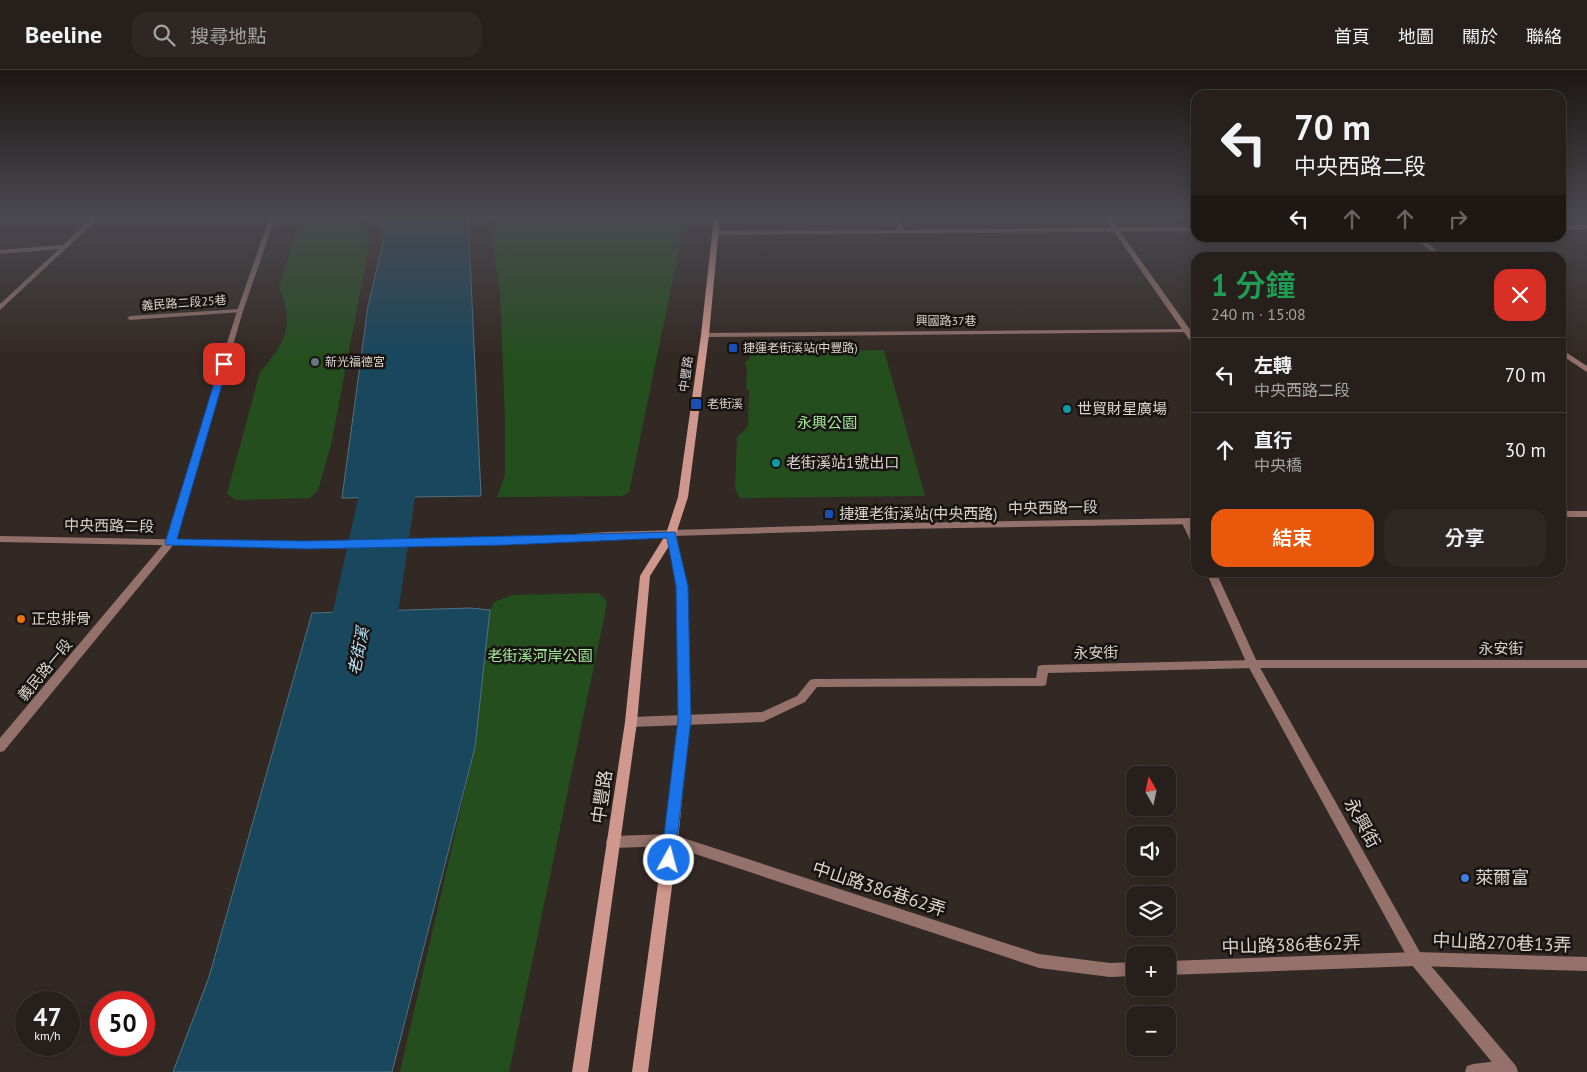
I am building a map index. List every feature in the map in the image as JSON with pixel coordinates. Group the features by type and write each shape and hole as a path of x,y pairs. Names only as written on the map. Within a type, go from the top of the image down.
{"main road":[{"name":"中豐路","path":"580,1072 630,722 645,576 671,534 683,497 713,263"},
{"name":"中豐路","path":"640,1072 672,840 684,720 682,586 671,534"}],"street":[{"path":"0,308 48,263"},
{"path":"170,543 240,311 257,263"},
{"path":"1140,263 1191,334"},
{"name":"義民路二段25巷","path":"130,318 240,311"},
{"name":"興國路37巷","path":"705,335 1188,330"},
{"path":"1566,355 1587,370"},
{"path":"1566,514 1587,514"},
{"name":"中央西路一段","path":"671,534 902,526 1191,521"},
{"name":"中央西路二段","path":"0,539 307,545 506,541 671,534"},
{"name":"義民路一段","path":"0,747 170,543"},
{"name":"永興街","path":"1213,577 1253,664 1416,958 1508,1070"},
{"name":"永安街","path":"630,722 764,718 801,699 814,683 1042,682 1042,669 1253,664 1587,664"},
{"name":"中山路386巷62弄","path":"613,842 672,840 1039,961 1110,970 1126,970"},
{"name":"中山路270巷13弄","path":"1416,958 1587,964"},
{"name":"中山路386巷62弄","path":"1176,968 1416,958"},
{"path":"1473,1072 1508,1070"}],"green space":[{"path":"287,263 366,263 331,445 318,490 310,498 236,500 227,494 260,372 282,342 287,323 284,300 279,287"},
{"path":"495,263 676,263 629,492 622,496 497,497 505,475 505,417 500,292"},
{"name":"永興公園","path":"884,350 925,496 740,498 735,488 737,438 748,426 749,390 746,389 747,370 745,363 750,358 750,352"},
{"name":"老街溪河岸公園","path":"598,593 607,601 605,613 509,1072 400,1072 475,747 490,610 494,602 513,595"}],"water":[{"path":"378,263 470,263 481,496 342,498 368,306"},
{"path":"470,608 490,610 475,747 392,1072 173,1072 209,977 312,613"}],"waterway":[{"name":"老街溪","path":"350,695 393,464 396,412"}],"place":[{"name":"捷運老街溪站(中豐路)","path":"733,348"},
{"name":"新光福德宮","path":"315,362"},
{"name":"老街溪","path":"696,404"},
{"name":"世貿財星廣場","path":"1067,409"},
{"name":"老街溪站1號出口","path":"776,463"},
{"name":"捷運老街溪站(中央西路)","path":"829,514"},
{"name":"正忠排骨","path":"21,619"},
{"name":"萊爾富","path":"1465,878"}],"route":[{"path":"224,364 170,543 307,545 506,541 607,535 671,534 682,586 684,720 669,860"}]}
